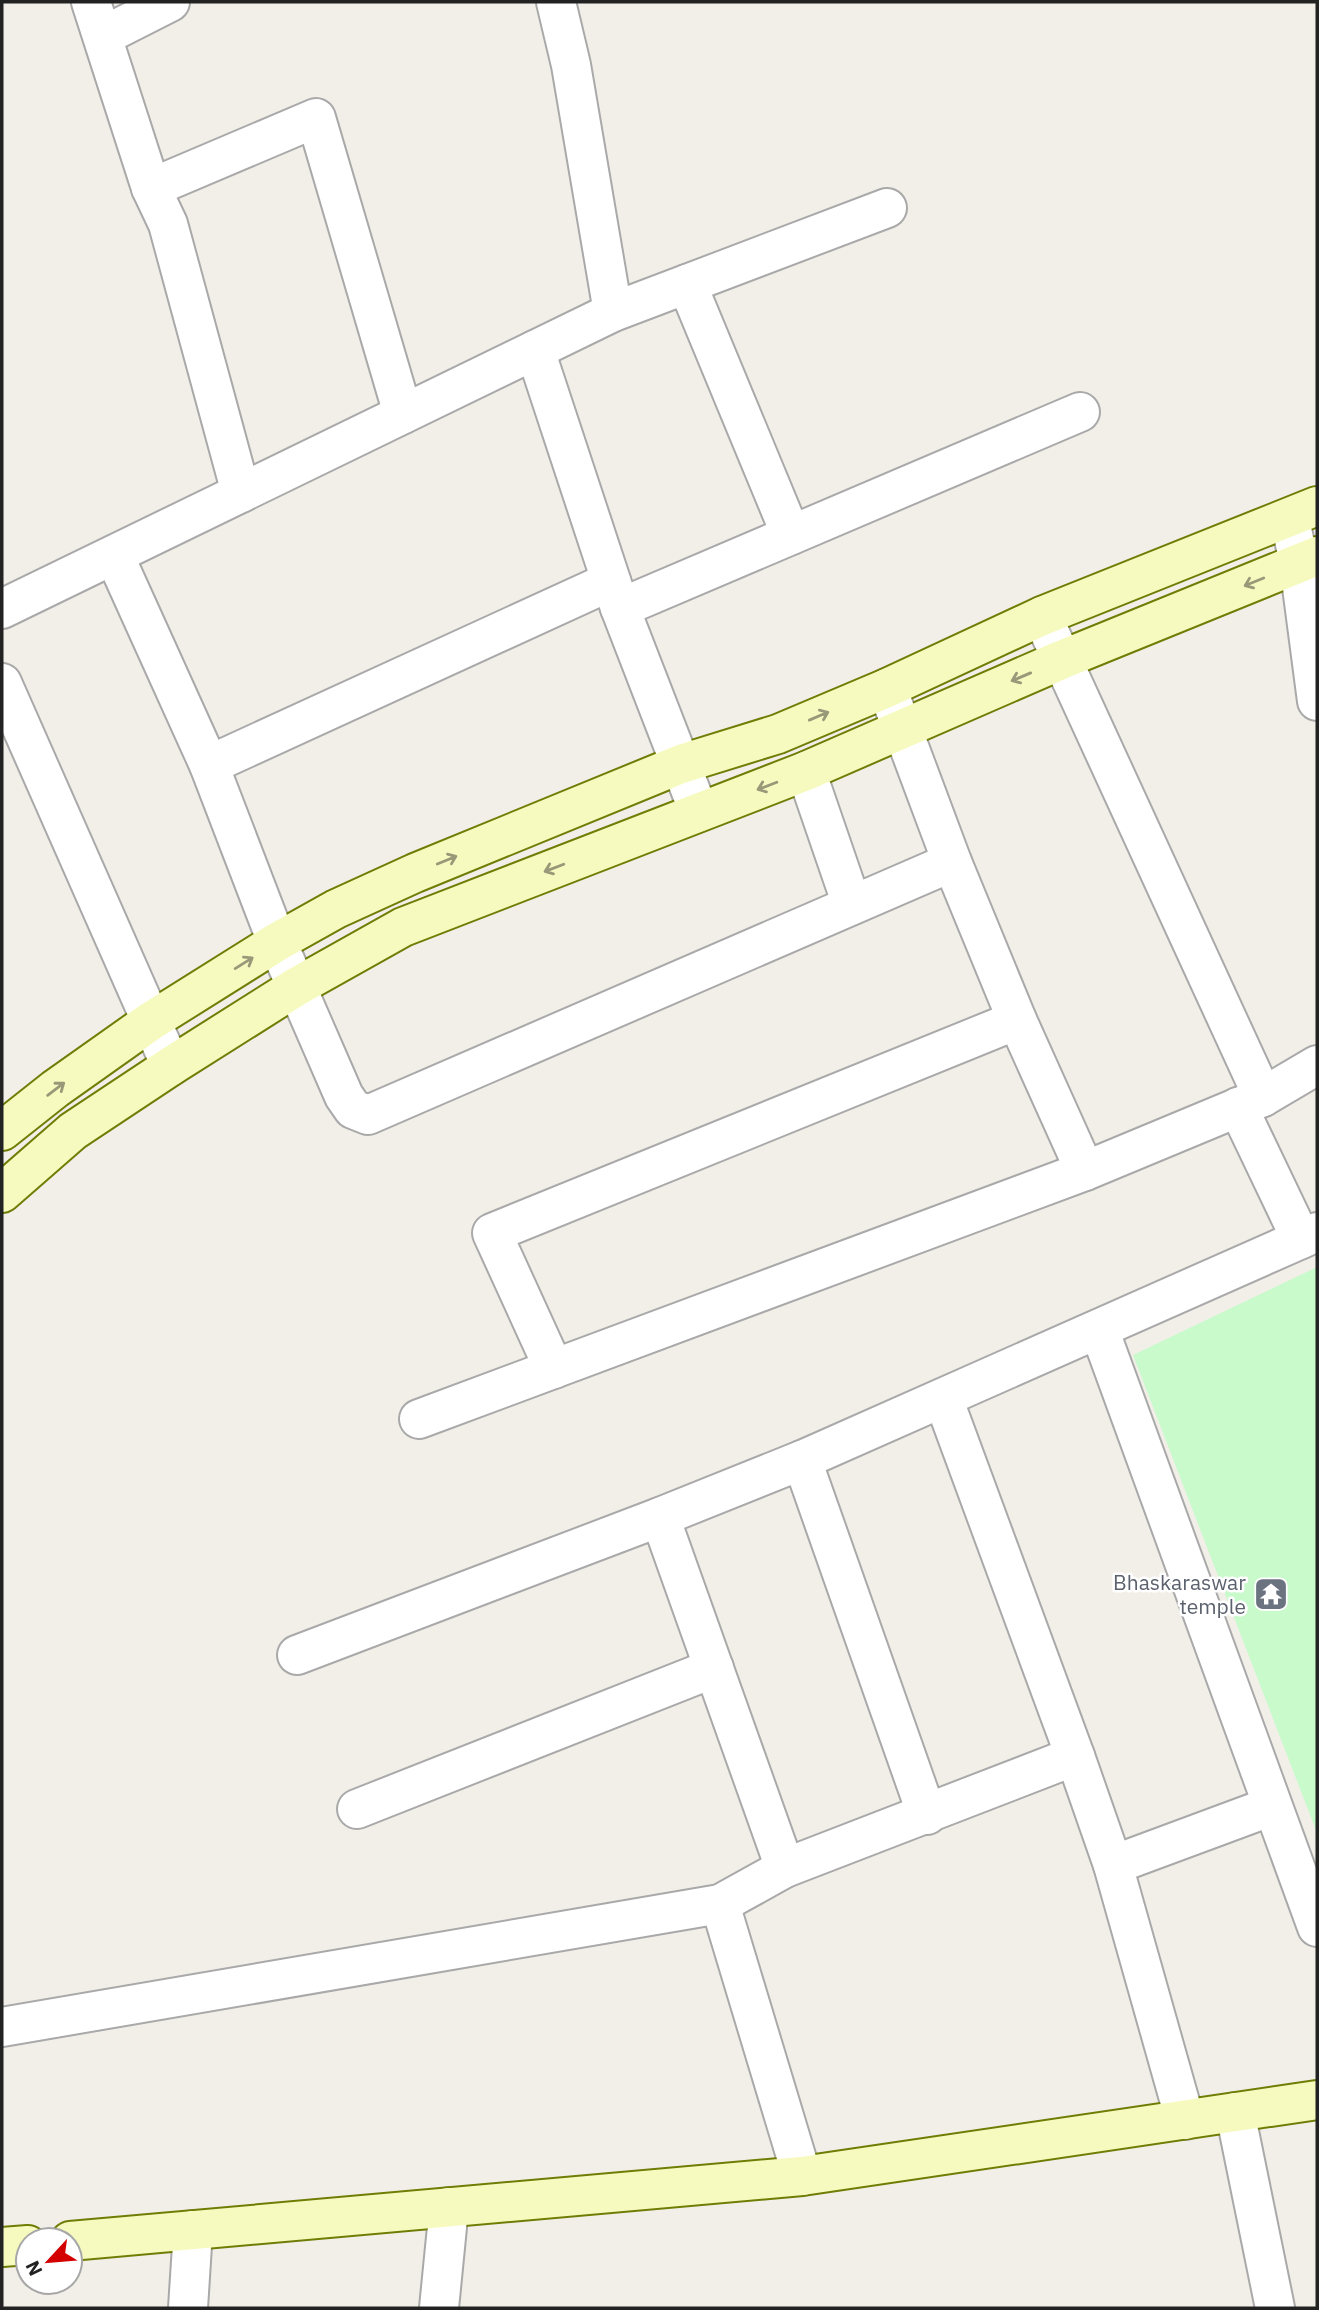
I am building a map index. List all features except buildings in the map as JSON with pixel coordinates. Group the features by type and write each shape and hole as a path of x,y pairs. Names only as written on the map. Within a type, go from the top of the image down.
{"street":[{"path":"170,2 97,19 150,188 168,224 241,493"},
{"path":"556,2 571,65 613,312"},
{"path":"150,188 316,118 404,414"},
{"path":"2,609 613,312 887,208"},
{"path":"687,285 791,535"},
{"path":"536,350 615,594 699,812"},
{"path":"209,765 615,594 791,535 1080,412"},
{"path":"2,1131 55,1089 151,1021 277,942 336,909 415,873 681,764 778,734 887,688 1042,617 1303,512 1317,701"},
{"path":"114,555 209,765 277,942 344,1096 353,1109 368,1115 952,862"},
{"path":"2,1193 74,1131 171,1066 296,987 403,927 806,771 1061,660 1308,560"},
{"path":"1152,573 1171,616"},
{"path":"297,1655 802,1461 1309,1235 1042,617"},
{"path":"2,684 171,1066"},
{"path":"887,688 952,862 1017,1020 1085,1171"},
{"path":"806,771 852,905"},
{"path":"554,1369 492,1234 1017,1020"},
{"path":"419,1419 1085,1171 1250,1102 1317,1065"},
{"path":"1099,1329 1317,1927"},
{"path":"943,1398 1113,1865 1185,2120"},
{"path":"802,1461 927,1815"},
{"path":"660,1517 785,1868"},
{"path":"357,1809 714,1668"},
{"path":"2,2027 720,1904 785,1868 1075,1756"},
{"path":"1113,1865 1272,1807"},
{"path":"720,1904 802,2176"},
{"path":"84,2240 802,2176 1317,2100"},
{"path":"1235,2112 1275,2308"},
{"path":"439,2308 449,2207"},
{"path":"188,2308 193,2230"}],"green space":[{"name":"Bhaskaraswar temple","path":"1317,1267 1317,1833 1133,1355"}],"place":[{"name":"Bhaskaraswar temple","path":"1271,1594"}]}
